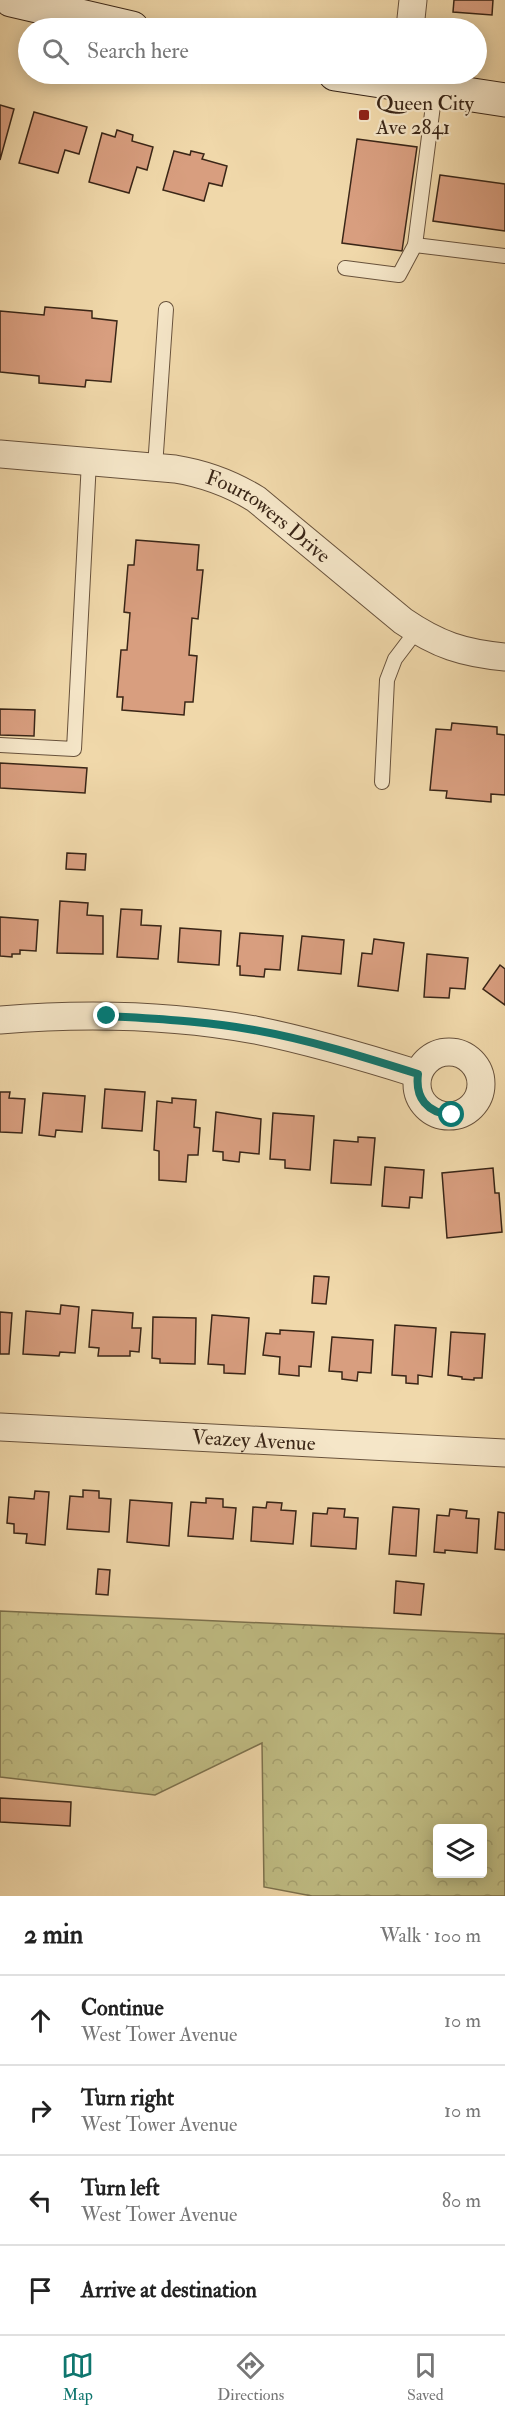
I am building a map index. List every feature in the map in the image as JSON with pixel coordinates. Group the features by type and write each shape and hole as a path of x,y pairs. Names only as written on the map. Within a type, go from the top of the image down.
{"main road":[{"path":"11,0 89,18"},
{"path":"420,84 505,100"}],"street":[{"path":"411,18 413,0"},
{"name":"Fourtowers Drive","path":"0,454 155,467 204,474 231,484 256,499 417,630 444,645 472,654 505,657"},
{"path":"0,1020 107,1016 181,1020 266,1033 346,1051 418,1074"},
{"name":"Veazey Avenue","path":"0,1427 505,1453"}],"lane":[{"path":"345,268 399,275 415,245 415,84"},
{"path":"415,245 505,256"},
{"path":"155,467 166,309"},
{"path":"0,745 74,749 89,461"},
{"path":"381,782 387,680 395,659 417,630"}],"green space":[{"path":"0,1611 505,1634 505,1896 312,1896 264,1887 262,1743 155,1795 0,1777"}],"building":[{"path":"454,0 493,0 492,15 453,12"},
{"path":"0,105 14,109 0,160"},
{"path":"34,112 87,127 79,154 65,150 58,173 19,163"},
{"path":"117,130 133,135 132,141 153,147 147,170 137,167 129,193 89,182 102,133 115,137"},
{"path":"357,139 417,147 402,251 342,243"},
{"path":"174,151 190,155 191,151 204,154 202,159 227,166 222,186 209,183 204,201 163,190"},
{"path":"440,175 505,184 505,231 433,221"},
{"path":"45,307 92,311 92,318 117,321 111,382 86,380 85,387 39,383 39,376 0,372 0,311 44,315"},
{"path":"136,540 199,545 197,570 203,570 198,619 192,618 189,655 197,656 193,702 185,702 184,715 122,710 123,697 117,697 121,650 127,650 130,613 124,612 128,565 134,565"},
{"path":"0,709 35,710 34,736 0,735"},
{"path":"452,723 497,727 497,734 505,735 505,795 491,794 491,802 446,798 447,791 430,790 436,729 451,730"},
{"path":"0,763 87,768 85,793 0,788"},
{"path":"67,853 86,854 85,870 66,869"},
{"path":"60,901 88,903 87,915 103,916 103,954 57,953"},
{"path":"121,909 142,910 141,925 161,926 158,959 117,957"},
{"path":"0,917 38,920 36,951 20,950 20,954 12,954 12,957 0,956"},
{"path":"180,928 221,931 219,965 178,962"},
{"path":"240,933 283,936 280,970 265,969 264,977 240,975 240,966 237,966"},
{"path":"302,936 344,940 341,974 298,970"},
{"path":"374,939 404,943 398,991 358,986 362,953 372,954"},
{"path":"427,954 468,958 465,989 450,988 449,998 424,997"},
{"path":"500,965 505,969 505,1005 483,989"},
{"path":"105,1089 145,1092 142,1131 102,1128"},
{"path":"0,1092 10,1092 9,1098 25,1099 22,1133 0,1132"},
{"path":"43,1093 85,1096 82,1132 56,1130 55,1137 39,1135"},
{"path":"172,1098 196,1100 194,1127 200,1128 198,1155 188,1155 186,1182 159,1180 159,1151 154,1150 157,1101 172,1103"},
{"path":"216,1112 261,1119 259,1154 240,1152 239,1162 223,1160 223,1152 213,1151"},
{"path":"273,1113 314,1116 310,1170 285,1168 285,1160 270,1159"},
{"path":"358,1137 375,1138 371,1185 331,1183 334,1140 358,1142"},
{"path":"385,1167 424,1170 422,1198 410,1197 409,1208 382,1206"},
{"path":"493,1168 495,1193 499,1193 502,1232 447,1238 442,1173"},
{"path":"314,1276 329,1277 326,1304 312,1303"},
{"path":"61,1305 79,1307 75,1353 60,1352 59,1356 23,1354 26,1311 60,1314"},
{"path":"92,1310 133,1313 132,1328 141,1328 139,1352 130,1351 130,1356 98,1356 99,1348 89,1347"},
{"path":"0,1312 12,1313 9,1354 0,1354"},
{"path":"212,1315 249,1318 245,1374 224,1373 224,1365 208,1364"},
{"path":"153,1317 196,1318 195,1364 160,1363 160,1359 152,1358"},
{"path":"395,1325 436,1328 432,1377 418,1375 418,1384 406,1383 406,1376 392,1375"},
{"path":"280,1330 314,1332 311,1367 299,1366 299,1376 279,1374 280,1357 263,1355 266,1333 280,1334"},
{"path":"451,1332 485,1334 482,1378 462,1379 462,1377 448,1375"},
{"path":"332,1337 373,1340 371,1373 358,1372 357,1381 342,1379 342,1372 329,1371"},
{"path":"83,1490 99,1491 99,1498 111,1499 109,1532 67,1529 70,1496 83,1497"},
{"path":"35,1491 49,1492 45,1545 26,1543 27,1534 14,1533 14,1524 7,1523 9,1497 34,1499"},
{"path":"206,1498 223,1499 223,1507 236,1508 233,1539 188,1536 191,1502 206,1503"},
{"path":"130,1500 172,1503 169,1546 127,1542"},
{"path":"267,1502 282,1503 281,1510 296,1511 293,1544 251,1541 253,1507 266,1508"},
{"path":"393,1507 419,1509 416,1556 389,1554"},
{"path":"328,1508 345,1509 344,1517 358,1518 356,1549 311,1546 313,1513 327,1514"},
{"path":"450,1509 467,1511 466,1518 479,1519 477,1553 445,1550 445,1553 434,1552 437,1515 449,1516"},
{"path":"498,1512 505,1513 505,1550 495,1549"},
{"path":"98,1569 110,1570 108,1595 96,1594"},
{"path":"396,1581 424,1584 421,1615 394,1613"},
{"path":"0,1798 71,1802 70,1826 0,1822"}],"place":[{"name":"Queen City Ave 2841","path":"364,115"}],"route":[{"path":"107,1016 181,1020 254,1030 346,1051 418,1074 418,1095 424,1104 442,1114 452,1115"}]}
